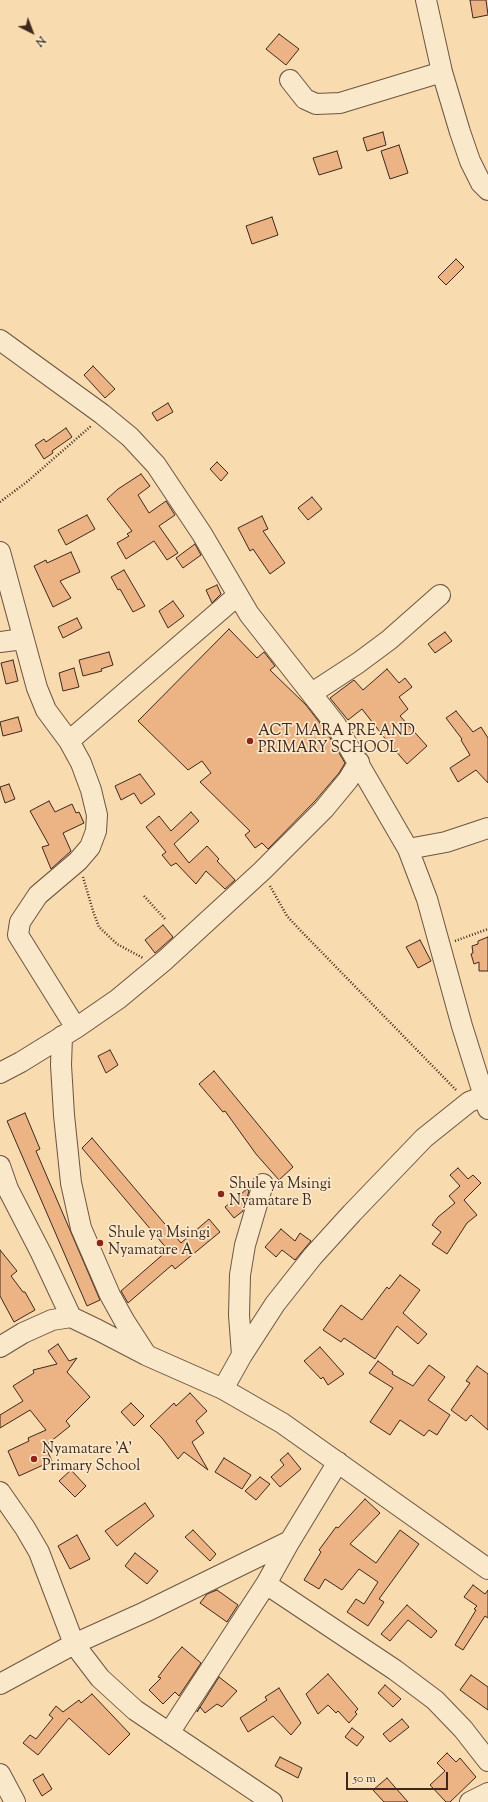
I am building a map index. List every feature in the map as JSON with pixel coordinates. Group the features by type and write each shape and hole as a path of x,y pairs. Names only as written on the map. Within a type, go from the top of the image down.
{"street":[{"path":"426,0 442,72 460,132 470,161 481,183 488,190"},
{"path":"290,80 304,99 316,104 340,104 442,72"},
{"path":"0,340 102,414 130,437 156,465 202,534 237,596 249,614 336,725 359,762 408,849 427,899 441,948 462,1026 480,1102 424,1138 313,1256 280,1298 242,1355 223,1389"},
{"path":"0,552 36,688 46,710 81,762 91,790 97,815 96,831 90,847 78,861 38,895 20,922 18,935 69,1032 61,1065 64,1115 70,1176 81,1228 110,1295 146,1355"},
{"path":"312,693 358,663 389,640 440,595"},
{"path":"68,741 237,596"},
{"path":"0,642 23,639"},
{"path":"0,1073 69,1032 118,999 165,960 262,871 324,809 348,780 359,762"},
{"path":"408,849 446,842 488,828"},
{"path":"0,1166 4,1192 41,1253 71,1317"},
{"path":"242,1355 239,1315 240,1275 245,1245 263,1184"},
{"path":"0,1347 23,1333 52,1320 71,1317 146,1355 223,1389 282,1423 488,1569"},
{"path":"169,1733 266,1584 290,1540 338,1462"},
{"path":"0,1492 25,1528 39,1552 74,1644 100,1678 135,1710 272,1802"},
{"path":"0,1684 74,1644 145,1612 290,1540"},
{"path":"266,1584 395,1670 435,1700 463,1729 488,1761"},
{"path":"0,1774 15,1802"},
{"path":"470,1802 488,1793"}],"path":[{"path":"0,502 82,436 102,414"},
{"path":"78,861 99,927 117,944 136,955 150,960 165,960"},
{"path":"262,871 287,916 374,1008 480,1102"},
{"path":"144,896 165,919"},
{"path":"441,948 465,936 488,929"}],"building":[{"path":"470,0 486,0 488,15 473,18"},
{"path":"279,34 299,49 286,65 266,49"},
{"path":"383,132 386,145 367,151 363,138"},
{"path":"399,145 408,173 390,179 381,151"},
{"path":"337,151 342,168 319,175 313,158"},
{"path":"272,217 278,235 252,244 246,226"},
{"path":"456,259 464,267 446,285 438,277"},
{"path":"93,366 115,389 105,398 84,375"},
{"path":"168,403 173,412 157,421 152,413"},
{"path":"66,428 72,437 52,451 53,453 44,459 35,445 44,439 46,442"},
{"path":"217,462 228,473 221,481 210,469"},
{"path":"141,474 150,486 138,495 149,513 166,501 175,515 159,526 178,553 167,560 154,541 126,559 117,543 129,536 127,534 132,531 107,499 118,489"},
{"path":"312,497 322,509 308,520 298,508"},
{"path":"87,515 95,529 66,545 58,530"},
{"path":"262,516 268,529 263,531 285,563 270,574 253,549 250,551 238,528"},
{"path":"195,544 201,555 183,568 176,558"},
{"path":"71,552 80,572 60,581 71,598 53,607 34,566 46,560 47,563"},
{"path":"124,570 145,606 133,612 120,589 118,590 111,577"},
{"path":"217,585 221,594 212,603 206,590"},
{"path":"173,601 184,616 168,628 159,611"},
{"path":"77,618 82,628 63,638 58,627"},
{"name":"ACT MARA PRE AND PRIMARY SCHOOL","path":"229,629 257,658 264,652 275,666 270,670 306,705 326,731 345,763 339,773 315,801 268,849 262,843 255,848 245,835 250,831 200,782 211,773 202,761 188,770 138,721"},
{"path":"445,632 452,641 435,653 428,644"},
{"path":"109,652 113,665 101,669 102,671 83,676 79,660"},
{"path":"13,660 18,681 6,684 1,663"},
{"path":"74,668 79,687 63,691 59,673"},
{"path":"387,669 399,683 405,678 412,687 399,697 408,709 400,716 427,746 407,764 362,709 348,720 330,698 354,680 363,690"},
{"path":"456,711 473,732 481,727 488,738 488,783 476,770 458,782 450,768 470,755 461,740 462,739 446,718"},
{"path":"18,717 22,731 3,736 0,722"},
{"path":"140,774 155,794 141,804 134,793 121,800 115,786"},
{"path":"9,784 15,799 5,803 0,787"},
{"path":"49,801 55,812 72,804 76,813 79,812 84,823 63,833 71,851 51,869 42,847 49,845 30,811"},
{"path":"191,812 199,821 174,844 189,863 207,846 219,859 217,861 235,880 225,889 206,871 196,884 176,863 171,866 162,855 166,852 146,827 159,816 171,831"},
{"path":"163,925 173,937 155,953 145,940"},
{"path":"488,937 488,971 479,971 479,962 474,964 471,954 473,953 472,946 478,944 478,941"},
{"path":"420,940 431,961 418,968 406,947"},
{"path":"110,1050 118,1065 106,1073 98,1056"},
{"path":"214,1071 293,1167 279,1180 256,1154 225,1111 223,1112 199,1084"},
{"path":"25,1113 40,1149 36,1151 100,1300 87,1306 7,1121"},
{"path":"92,1138 181,1243 209,1219 220,1232 175,1269 172,1265 128,1303 121,1291 168,1250 82,1148"},
{"path":"458,1168 468,1179 473,1175 481,1183 464,1200 477,1215 467,1223 447,1254 432,1244 441,1232 432,1225 438,1217 455,1203 449,1196 460,1186 450,1175"},
{"path":"247,1189 249,1191 243,1211 234,1218 225,1207"},
{"path":"281,1229 295,1241 300,1233 311,1241 295,1260 282,1250 276,1257 265,1247"},
{"path":"0,1250 17,1271 11,1276 23,1292 25,1292 35,1310 14,1322 0,1296"},
{"path":"400,1275 420,1290 403,1313 427,1334 418,1344 397,1326 375,1359 344,1338 341,1342 323,1330 341,1305 362,1320 387,1287 389,1289"},
{"path":"58,1344 69,1361 77,1358 67,1372 90,1397 66,1421 70,1426 45,1446 52,1461 19,1476 8,1451 29,1441 28,1438 46,1430 30,1410 0,1428 0,1415 23,1401 13,1386 34,1373 33,1370 57,1364 48,1351"},
{"path":"320,1347 344,1374 328,1385 323,1377 321,1379 304,1361"},
{"path":"378,1361 393,1372 392,1374 413,1386 429,1365 445,1377 428,1400 450,1415 437,1435 429,1430 424,1436 400,1420 390,1435 370,1422 393,1388 369,1373"},
{"path":"477,1366 488,1374 488,1430 471,1415 466,1421 451,1410 470,1383 466,1381"},
{"path":"190,1393 207,1411 196,1421 204,1433 192,1442 208,1470 184,1452 178,1459 162,1438 150,1426 174,1403 176,1406"},
{"path":"131,1403 144,1416 134,1426 121,1412"},
{"path":"288,1453 301,1469 280,1487 271,1477 284,1465 280,1460"},
{"path":"224,1458 251,1475 242,1489 215,1472"},
{"path":"71,1470 86,1486 75,1497 59,1481"},
{"path":"260,1477 270,1484 256,1500 245,1491"},
{"path":"365,1499 380,1513 350,1544 376,1563 400,1530 419,1544 379,1599 384,1602 368,1626 347,1612 356,1599 364,1604 378,1582 359,1569 342,1590 325,1579 319,1589 304,1580 321,1552 319,1550 336,1527 338,1528"},
{"path":"145,1503 154,1516 117,1546 105,1531"},
{"path":"193,1530 216,1554 210,1561 185,1537"},
{"path":"77,1535 90,1559 70,1569 58,1546"},
{"path":"135,1553 158,1571 147,1584 125,1566"},
{"path":"473,1585 485,1594 488,1590 488,1618 485,1616 463,1650 455,1645 476,1610 474,1609 477,1606 464,1597"},
{"path":"217,1590 238,1605 227,1622 200,1603 207,1594"},
{"path":"407,1605 437,1631 431,1638 408,1620 390,1641 381,1634"},
{"path":"182,1647 201,1663 179,1696 175,1692 163,1704 149,1690 161,1678 158,1677"},
{"path":"328,1674 358,1709 355,1712 357,1714 349,1723 338,1711 336,1713 328,1705 318,1714 306,1694"},
{"path":"471,1675 488,1687 488,1710 460,1690"},
{"path":"219,1677 237,1691 222,1707 217,1704 205,1713 200,1707"},
{"path":"385,1685 401,1699 393,1707 378,1693"},
{"path":"279,1688 301,1723 291,1735 273,1716 248,1732 240,1718 267,1700 265,1697"},
{"path":"92,1694 130,1734 109,1755 69,1718 38,1755 23,1743 30,1735 36,1739 53,1718 49,1715 56,1706 63,1712 79,1700 81,1703"},
{"path":"402,1719 409,1727 390,1742 383,1734"},
{"path":"352,1728 364,1737 357,1746 345,1737"},
{"path":"447,1753 456,1762 460,1758 476,1777 450,1802 446,1802 430,1785 445,1771 437,1763"},
{"path":"280,1757 302,1768 298,1778 275,1766"},
{"path":"43,1774 52,1789 42,1796 33,1780"},
{"path":"387,1778 408,1802 384,1802 373,1790"}],"place":[{"name":"ACT MARA PRE AND PRIMARY SCHOOL","path":"250,741"},
{"name":"Shule ya Msingi Nyamatare B","path":"221,1194"},
{"name":"Shule ya Msingi Nyamatare A","path":"100,1243"},
{"name":"Nyamatare 'A' Primary School","path":"34,1459"}]}
